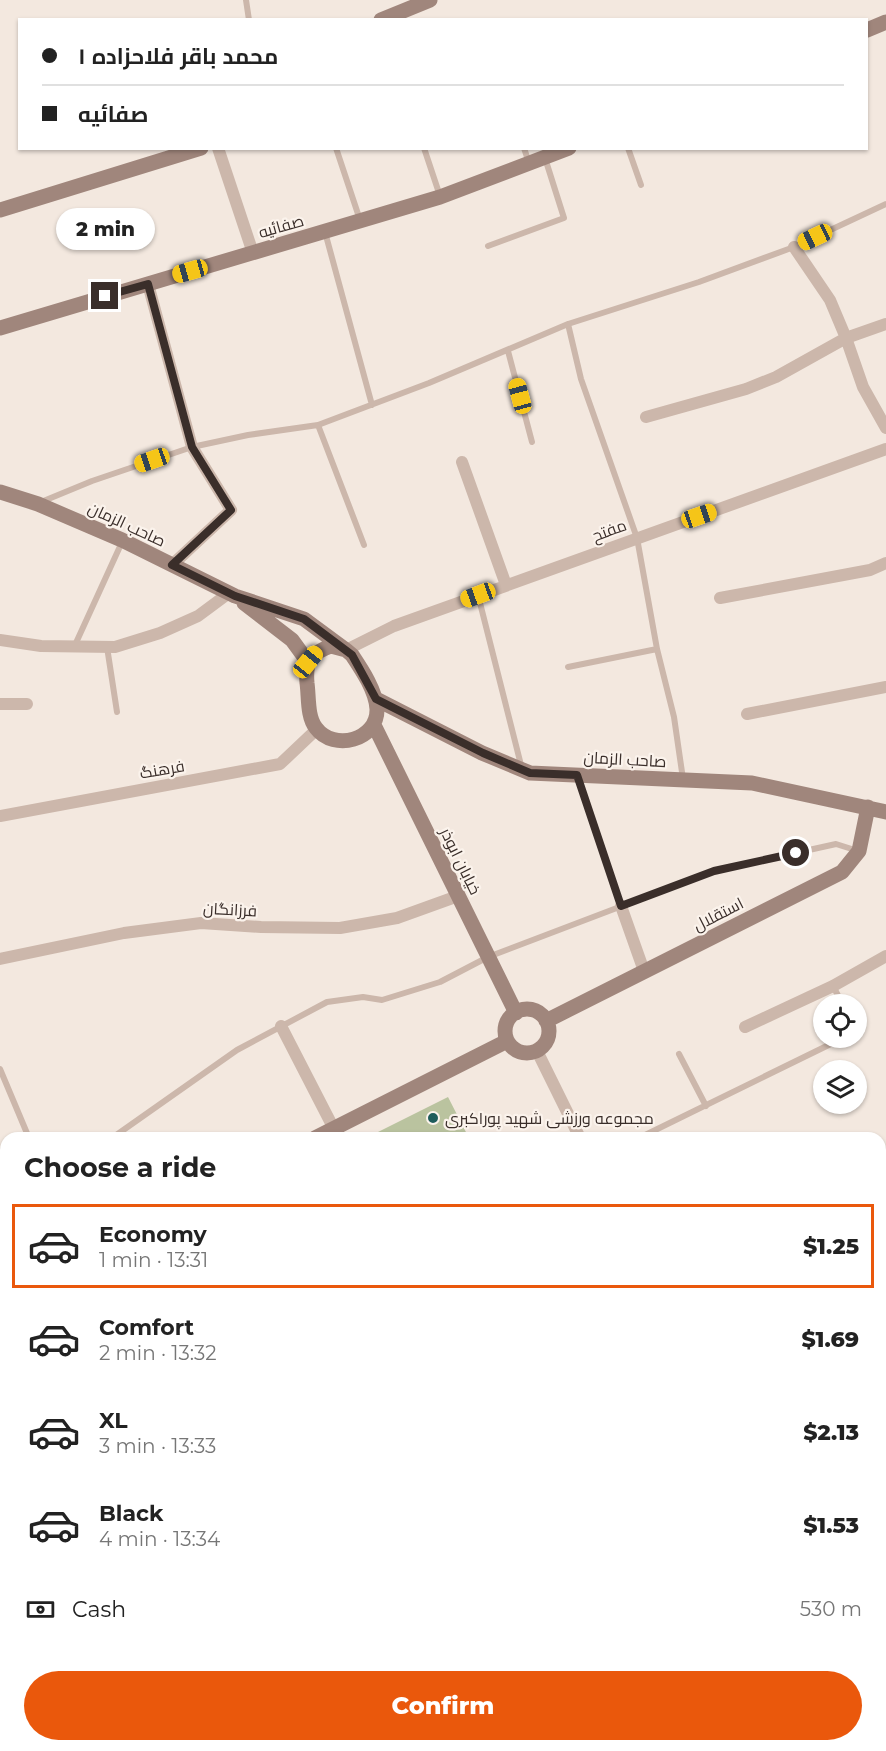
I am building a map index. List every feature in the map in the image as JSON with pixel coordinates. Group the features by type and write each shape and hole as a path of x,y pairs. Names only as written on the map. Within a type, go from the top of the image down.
{"street":[{"path":"386,18 430,0"},
{"path":"868,30 886,22"},
{"path":"0,210 195,150"},
{"path":"219,150 253,253"},
{"name":"صفائیه","path":"0,328 440,197 564,150"},
{"path":"794,247 830,300 863,387 886,428"},
{"path":"148,284 192,447 231,510 172,565"},
{"path":"646,417 746,390 776,377 846,338 886,324"},
{"name":"مفتح","path":"346,650 393,626 886,449"},
{"path":"462,462 506,585"},
{"name":"صاحب الزمان","path":"0,492 38,504 122,540 232,594"},
{"path":"720,598 870,570 886,563"},
{"path":"0,640 41,646 116,647 160,633 198,616 232,594"},
{"path":"232,594 304,619 346,650 356,662 376,699 377,712 374,724 357,740 335,742 316,729 310,716 306,676 308,662 317,651 332,646 346,650"},
{"path":"232,594 292,640 308,662"},
{"path":"747,714 886,687"},
{"name":"صاحب الزمان","path":"376,699 483,753 530,773 752,783 886,812"},
{"path":"0,704 27,704"},
{"name":"خیابان ابوذر","path":"374,724 516,1013"},
{"name":"فرهنگ","path":"0,816 280,764 316,729"},
{"name":"استقلال","path":"546,1021 842,872 859,851 868,807"},
{"name":"فرزانگان","path":"0,959 124,933 201,923 261,927 340,928 397,918 458,896"},
{"path":"621,906 644,972"},
{"path":"745,1027 833,986 886,956"},
{"path":"526,1009 539,1012 546,1021 549,1036 542,1048 537,1051 529,1054 515,1050 507,1041 505,1026 513,1014 526,1009"},
{"path":"281,1026 334,1129"},
{"path":"328,1132 507,1041"},
{"path":"537,1051 577,1132"}],"lane":[{"path":"246,0 249,18"},
{"path":"337,150 360,221"},
{"path":"425,150 440,197"},
{"path":"525,150 529,164"},
{"path":"629,150 641,185"},
{"path":"488,246 564,218 544,158"},
{"path":"38,504 92,481 192,447 248,435 318,425 508,351 568,324 699,282 794,247 886,204"},
{"path":"325,231 372,405"},
{"path":"568,324 581,379 637,538 657,649 674,717 684,780"},
{"path":"508,351 532,442"},
{"path":"318,425 364,545"},
{"path":"75,645 122,540"},
{"path":"478,595 522,770"},
{"path":"107,647 117,712"},
{"path":"568,667 657,649"},
{"path":"577,775 621,906"},
{"path":"121,1132 237,1050 327,1002 363,997 382,1000 440,982 488,957 714,871 836,844 859,851"},
{"path":"833,986 837,994"},
{"path":"651,1132 823,1048"},
{"path":"679,1054 705,1106"},
{"path":"0,1069 26,1132"}],"green space":[{"name":"مجموعه ورزشی شهید پوراکبری","path":"448,1097 466,1132 378,1132"}],"place":[{"name":"مجموعه ورزشی شهید پوراکبری","path":"433,1118"}],"route":[{"path":"105,296 148,284 192,447 231,510 172,565 235,596 304,619 352,655 376,699 483,753 530,773 577,775 621,906 714,871 796,853"}]}
